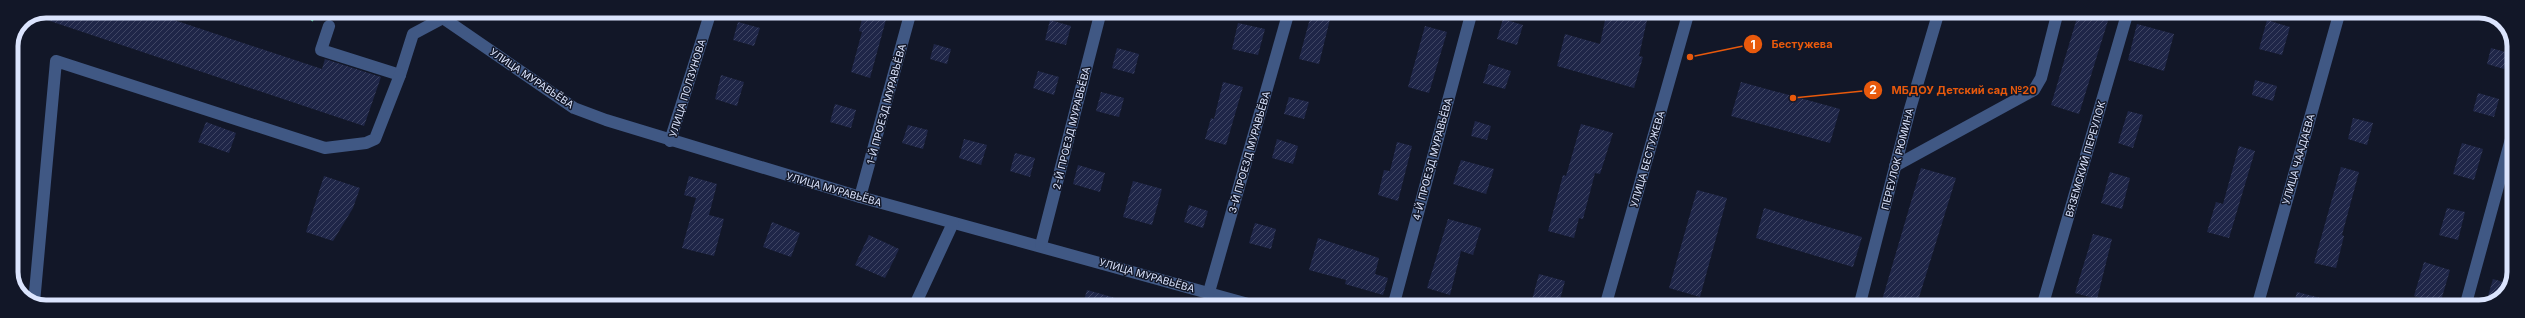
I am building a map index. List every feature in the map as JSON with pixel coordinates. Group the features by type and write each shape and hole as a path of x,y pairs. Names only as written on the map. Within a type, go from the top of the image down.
{"street":[{"path":"35,297 56,61 325,148 366,144 375,139 400,75 413,34 435,18"},
{"name":"УЛИЦА МУРАВЬЁВА","path":"446,18 574,108 670,141 860,197 953,223 1041,245 1235,300"},
{"name":"УЛИЦА ПОЛЗУНОВА","path":"670,141 709,18"},
{"name":"1-Й ПРОЕЗД МУРАВЬЁВА","path":"860,197 909,18"},
{"name":"2-Й ПРОЕЗД МУРАВЬЁВА","path":"1041,245 1099,18"},
{"name":"3-Й ПРОЕЗД МУРАВЬЁВА","path":"1209,292 1288,18"},
{"name":"4-Й ПРОЕЗД МУРАВЬЁВА","path":"1395,300 1470,18"},
{"name":"УЛИЦА БЕСТУЖЕВА","path":"1607,300 1687,18"},
{"name":"ПЕРЕУЛОК РЮМИНА","path":"1861,300 1910,109 1937,18"},
{"path":"1896,166 2034,90 2041,78 2056,18"},
{"name":"ВЯЗЕМСКИЙ ПЕРЕУЛОК","path":"2044,300 2126,18"},
{"name":"УЛИЦА ЧААДАЕВА","path":"2259,300 2338,18"},
{"path":"329,26 321,50 400,75"},
{"path":"2467,300 2507,154"},
{"path":"917,300 953,223"}],"path":[{"path":"307,18 329,26"}],"building":[{"path":"168,18 322,69 325,59 381,77 364,126 43,19"},
{"path":"862,18 886,18 870,78 851,72 862,32 859,31"},
{"path":"1310,18 1330,18 1319,64 1299,59"},
{"path":"1606,18 1647,18 1639,56 1643,57 1634,88 1557,66 1565,34 1600,44"},
{"path":"2077,18 2109,18 2079,114 2051,105"},
{"path":"1503,19 1523,25 1517,45 1497,39"},
{"path":"1050,20 1071,26 1066,45 1045,40"},
{"path":"2267,20 2290,27 2282,55 2259,49"},
{"path":"738,22 760,28 754,46 733,40"},
{"path":"1238,23 1265,29 1258,55 1232,49"},
{"path":"2137,24 2174,34 2164,71 2128,60"},
{"path":"1425,26 1447,32 1429,93 1408,87"},
{"path":"934,44 951,49 947,64 930,59"},
{"path":"1117,48 1139,54 1134,74 1112,68"},
{"path":"2491,48 2507,52 2507,59 2504,69 2487,64"},
{"path":"1489,64 1511,71 1505,89 1483,83"},
{"path":"1038,71 1059,77 1054,95 1033,88"},
{"path":"721,75 744,82 737,106 715,99"},
{"path":"2255,80 2277,86 2273,101 2252,95"},
{"path":"1223,82 1243,87 1226,145 1205,139 1211,118 1214,119"},
{"path":"1741,82 1840,109 1830,143 1731,116"},
{"path":"1101,92 1124,98 1119,117 1096,111"},
{"path":"2478,93 2499,99 2494,117 2473,111"},
{"path":"1289,97 1309,102 1304,119 1284,114"},
{"path":"835,104 856,110 851,128 830,122"},
{"path":"2128,111 2143,115 2133,148 2118,143"},
{"path":"2353,118 2373,123 2367,145 2348,139"},
{"path":"1475,121 1491,126 1487,140 1471,136"},
{"path":"206,122 236,133 229,153 198,142"},
{"path":"1581,124 1613,133 1600,174 1595,173 1583,219 1579,218 1574,238 1548,231 1563,175 1566,176"},
{"path":"908,125 928,130 923,149 902,143"},
{"path":"964,139 987,145 981,165 959,158"},
{"path":"1277,139 1298,146 1293,164 1272,158"},
{"path":"1397,142 1412,146 1398,201 1378,195 1384,170 1390,171"},
{"path":"2462,143 2483,149 2474,180 2453,174"},
{"path":"2239,146 2255,151 2229,238 2207,232 2216,202 2223,204"},
{"path":"1015,153 1035,158 1030,177 1010,171"},
{"path":"1461,160 1494,169 1486,194 1453,184"},
{"path":"1078,165 1105,173 1100,192 1073,184"},
{"path":"2341,167 2359,172 2342,235 2344,236 2336,268 2314,263"},
{"path":"1921,168 1956,178 1918,300 1882,300"},
{"path":"2110,172 2130,178 2122,209 2101,203"},
{"path":"324,176 360,188 353,208 333,241 306,232"},
{"path":"689,176 717,184 709,215 724,219 714,256 682,248 696,198 684,195"},
{"path":"1133,181 1162,189 1152,225 1123,217"},
{"path":"1697,190 1727,198 1700,297 1669,288"},
{"path":"1189,205 1208,211 1203,228 1184,222"},
{"path":"1764,208 1862,237 1853,267 1756,238"},
{"path":"2447,208 2465,212 2458,240 2439,235"},
{"path":"1448,219 1481,228 1473,255 1461,251 1450,295 1427,288"},
{"path":"772,222 800,233 791,257 763,247"},
{"path":"1255,223 1276,229 1271,249 1249,243"},
{"path":"2093,234 2112,239 2097,299 2075,293"},
{"path":"869,235 899,249 885,278 855,265"},
{"path":"1318,238 1379,258 1375,274 1388,278 1383,295 1345,284 1346,280 1309,270"},
{"path":"2424,262 2450,270 2441,300 2427,300 2414,296"},
{"path":"1539,274 1565,281 1560,300 1532,300"},
{"path":"2493,279 2505,282 2497,293 2492,297 2488,296"},
{"path":"1087,290 1122,300 1084,300"},
{"path":"2297,292 2328,300 2295,300"}],"place":[{"name":"Бестужева","path":"1690,57"},
{"name":"МБДОУ Детский сад №20","path":"1793,98"}]}
